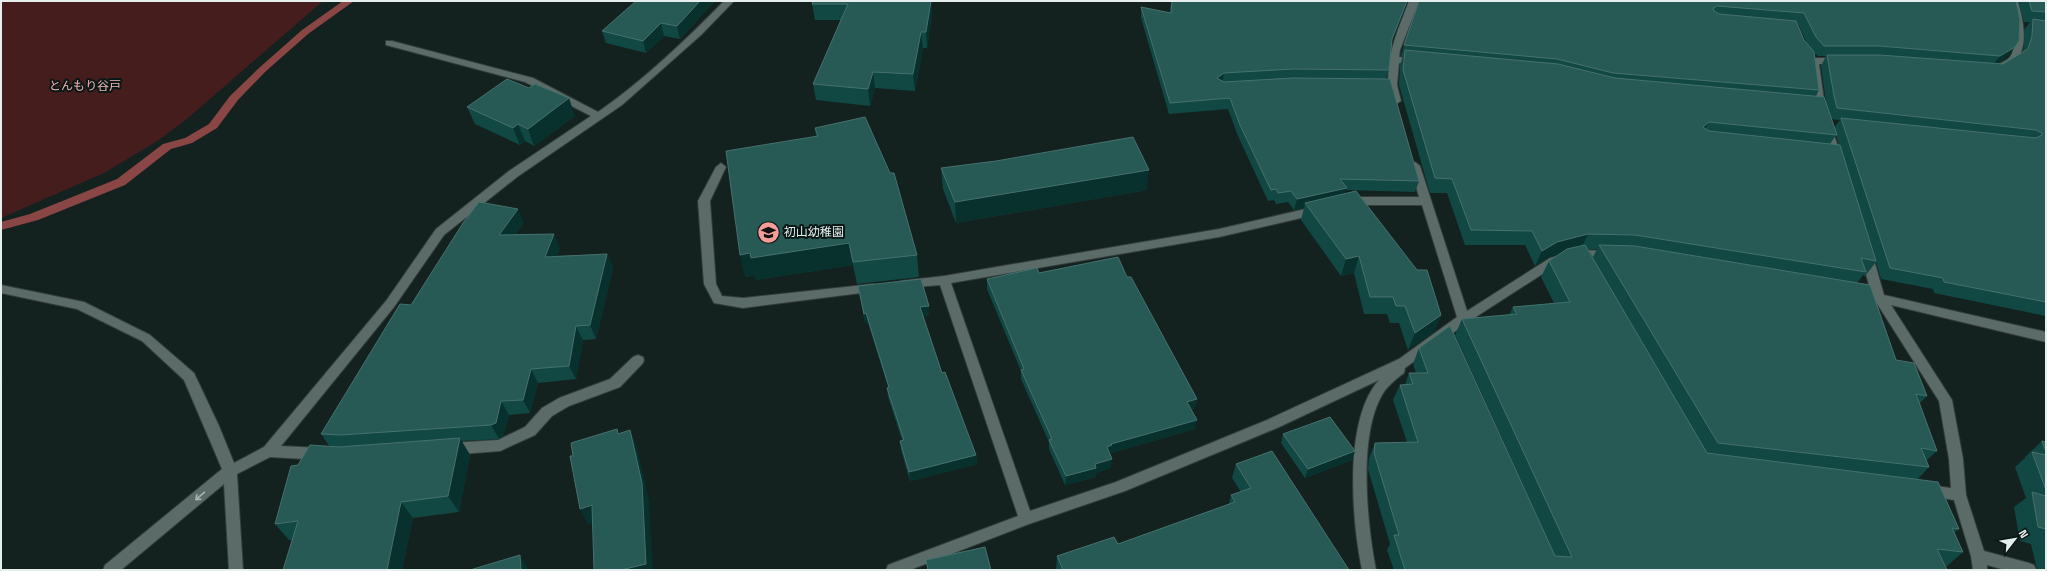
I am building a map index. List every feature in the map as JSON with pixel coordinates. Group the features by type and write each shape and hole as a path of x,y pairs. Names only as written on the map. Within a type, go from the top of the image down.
{"street":[{"path":"110,570 230,471 270,451 390,304 440,232 513,174 618,103 698,33 729,1"},
{"path":"1994,71 2013,59 2023,25 2013,1"},
{"path":"1400,114 1388,85 1395,60 1395,50 1410,2"},
{"path":"389,43 529,80 599,116"},
{"path":"1841,170 1825,123 1816,107 1811,59 1850,61"},
{"path":"1395,60 1426,63"},
{"path":"1825,123 1841,125"},
{"path":"1820,154 1836,155"},
{"path":"1412,158 1424,201 1464,319"},
{"path":"721,168 704,201 710,284 718,300 743,303 944,280 1219,233 1360,201 1424,201"},
{"path":"1863,244 1879,297 1945,400 1956,459 1959,495 1979,563 2028,570"},
{"path":"1581,254 1588,268"},
{"path":"893,570 1026,519 1120,487 1272,424 1404,363 1464,319 1554,261 1581,254 1620,255"},
{"path":"944,280 1026,519"},
{"path":"1,289 80,305 146,338 188,377 212,426 230,471 236,570"},
{"path":"1848,292 1879,297 2046,337"},
{"path":"1446,333 1453,347"},
{"path":"437,450 500,445 530,431 547,412 564,402 615,383 638,360"},
{"path":"1369,570 1365,552 1360,479 1364,427 1375,394 1404,363"},
{"path":"270,451 336,455"},
{"path":"1912,489 1959,495"}],"green space":[{"name":"とんもり谷戸","path":"1,1 323,1 188,118 159,140 104,173 1,218"}],"building":[{"path":"636,1 700,1 677,26 661,23 643,41 602,31"},
{"path":"813,1 931,1 926,32 921,32 913,74 873,72 868,89 813,84 848,4 812,4"},
{"path":"1172,1 1407,1 1392,39 1389,70 1293,69 1224,73 1217,78 1224,82 1293,78 1390,79 1419,181 1340,179 1347,188 1297,199 1291,191 1278,193 1276,189 1271,190 1240,125 1230,98 1170,103 1141,7 1171,13"},
{"path":"1419,1 2016,1 2020,19 2019,41 2015,47 2000,56 1879,46 1824,46 1816,37 1804,13 1717,6 1713,8 1714,11 1719,14 1796,21 1804,40 1814,52 1819,90 1613,73 1557,59 1404,45"},
{"path":"2029,1 2046,1 2046,12 2032,11"},
{"path":"2033,19 2046,21 2046,302 1944,282 1943,278 1890,268 1841,118 2036,138 2042,135 2042,133 2036,130 1837,108 1827,55 1879,55 2003,64 2028,49 2032,36"},
{"path":"1405,50 1558,64 1615,78 1824,97 1837,135 1709,122 1703,127 1709,131 1840,145 1876,261 1861,258 1866,272 1635,235 1588,234 1557,242 1542,251 1532,231 1471,230 1452,179 1435,178 1403,70"},
{"path":"507,79 529,88 535,84 569,98 528,129 518,124 513,128 467,107"},
{"path":"865,117 890,173 894,173 917,255 853,262 849,243 751,258 750,253 740,255 726,151 818,136 815,128"},
{"path":"1133,137 1149,170 955,202 941,168 996,161"},
{"path":"1356,191 1417,270 1427,270 1441,315 1415,333 1405,306 1396,306 1393,297 1370,297 1359,256 1346,259 1305,203"},
{"path":"479,202 518,209 499,235 554,234 545,257 607,254 590,325 576,326 569,366 531,369 523,400 501,401 496,423 491,425 341,435 321,434 400,304 411,305 463,223"},
{"path":"1585,245 1707,453 1938,482 1959,529 1952,528 1963,552 1937,549 1947,570 1405,570 1394,535 1399,535 1374,453 1375,443 1418,442 1400,385 1413,384 1409,373 1428,373 1419,348 1450,326 1555,556 1572,557 1462,319 1517,314 1513,307 1570,302 1549,261 1567,249"},
{"path":"1599,245 1635,246 1870,285 1896,360 1914,363 1927,396 1916,394 1937,451 1921,448 1929,467 1718,443"},
{"path":"1118,257 1127,277 1131,277 1197,399 1187,402 1197,420 1111,444 1112,445 1107,447 1112,459 1095,464 1096,468 1066,476 1049,440 1052,439 1021,370 1024,369 987,279 1037,268 1039,273"},
{"path":"921,279 929,306 920,307 942,373 945,372 976,455 909,472 900,441 904,440 887,388 889,387 866,313 864,314 858,286"},
{"path":"1330,417 1355,451 1308,469 1283,434"},
{"path":"617,429 618,434 630,430 642,483 646,564 621,570 594,570 592,505 580,509 570,456 573,456 571,443"},
{"path":"460,438 448,496 401,502 387,570 283,570 298,521 275,524 291,466 298,465 310,445 339,447"},
{"path":"2042,441 2046,442 2046,452"},
{"path":"1272,451 1349,570 1063,570 1057,556 1114,537 1118,544 1235,502 1231,495 1251,488 1236,464"},
{"path":"2032,452 2046,455 2046,490"},
{"path":"2032,492 2046,496 2046,529 2038,527"},
{"path":"985,547 991,570 928,570 926,560"},
{"path":"520,555 521,570 470,570"}],"waterway":[{"path":"1,226 34,217 121,182 167,146 188,141 213,126 234,98 262,70 305,32 349,1"}],"place":[{"name":"初山幼稚園","path":"768,232"}]}
